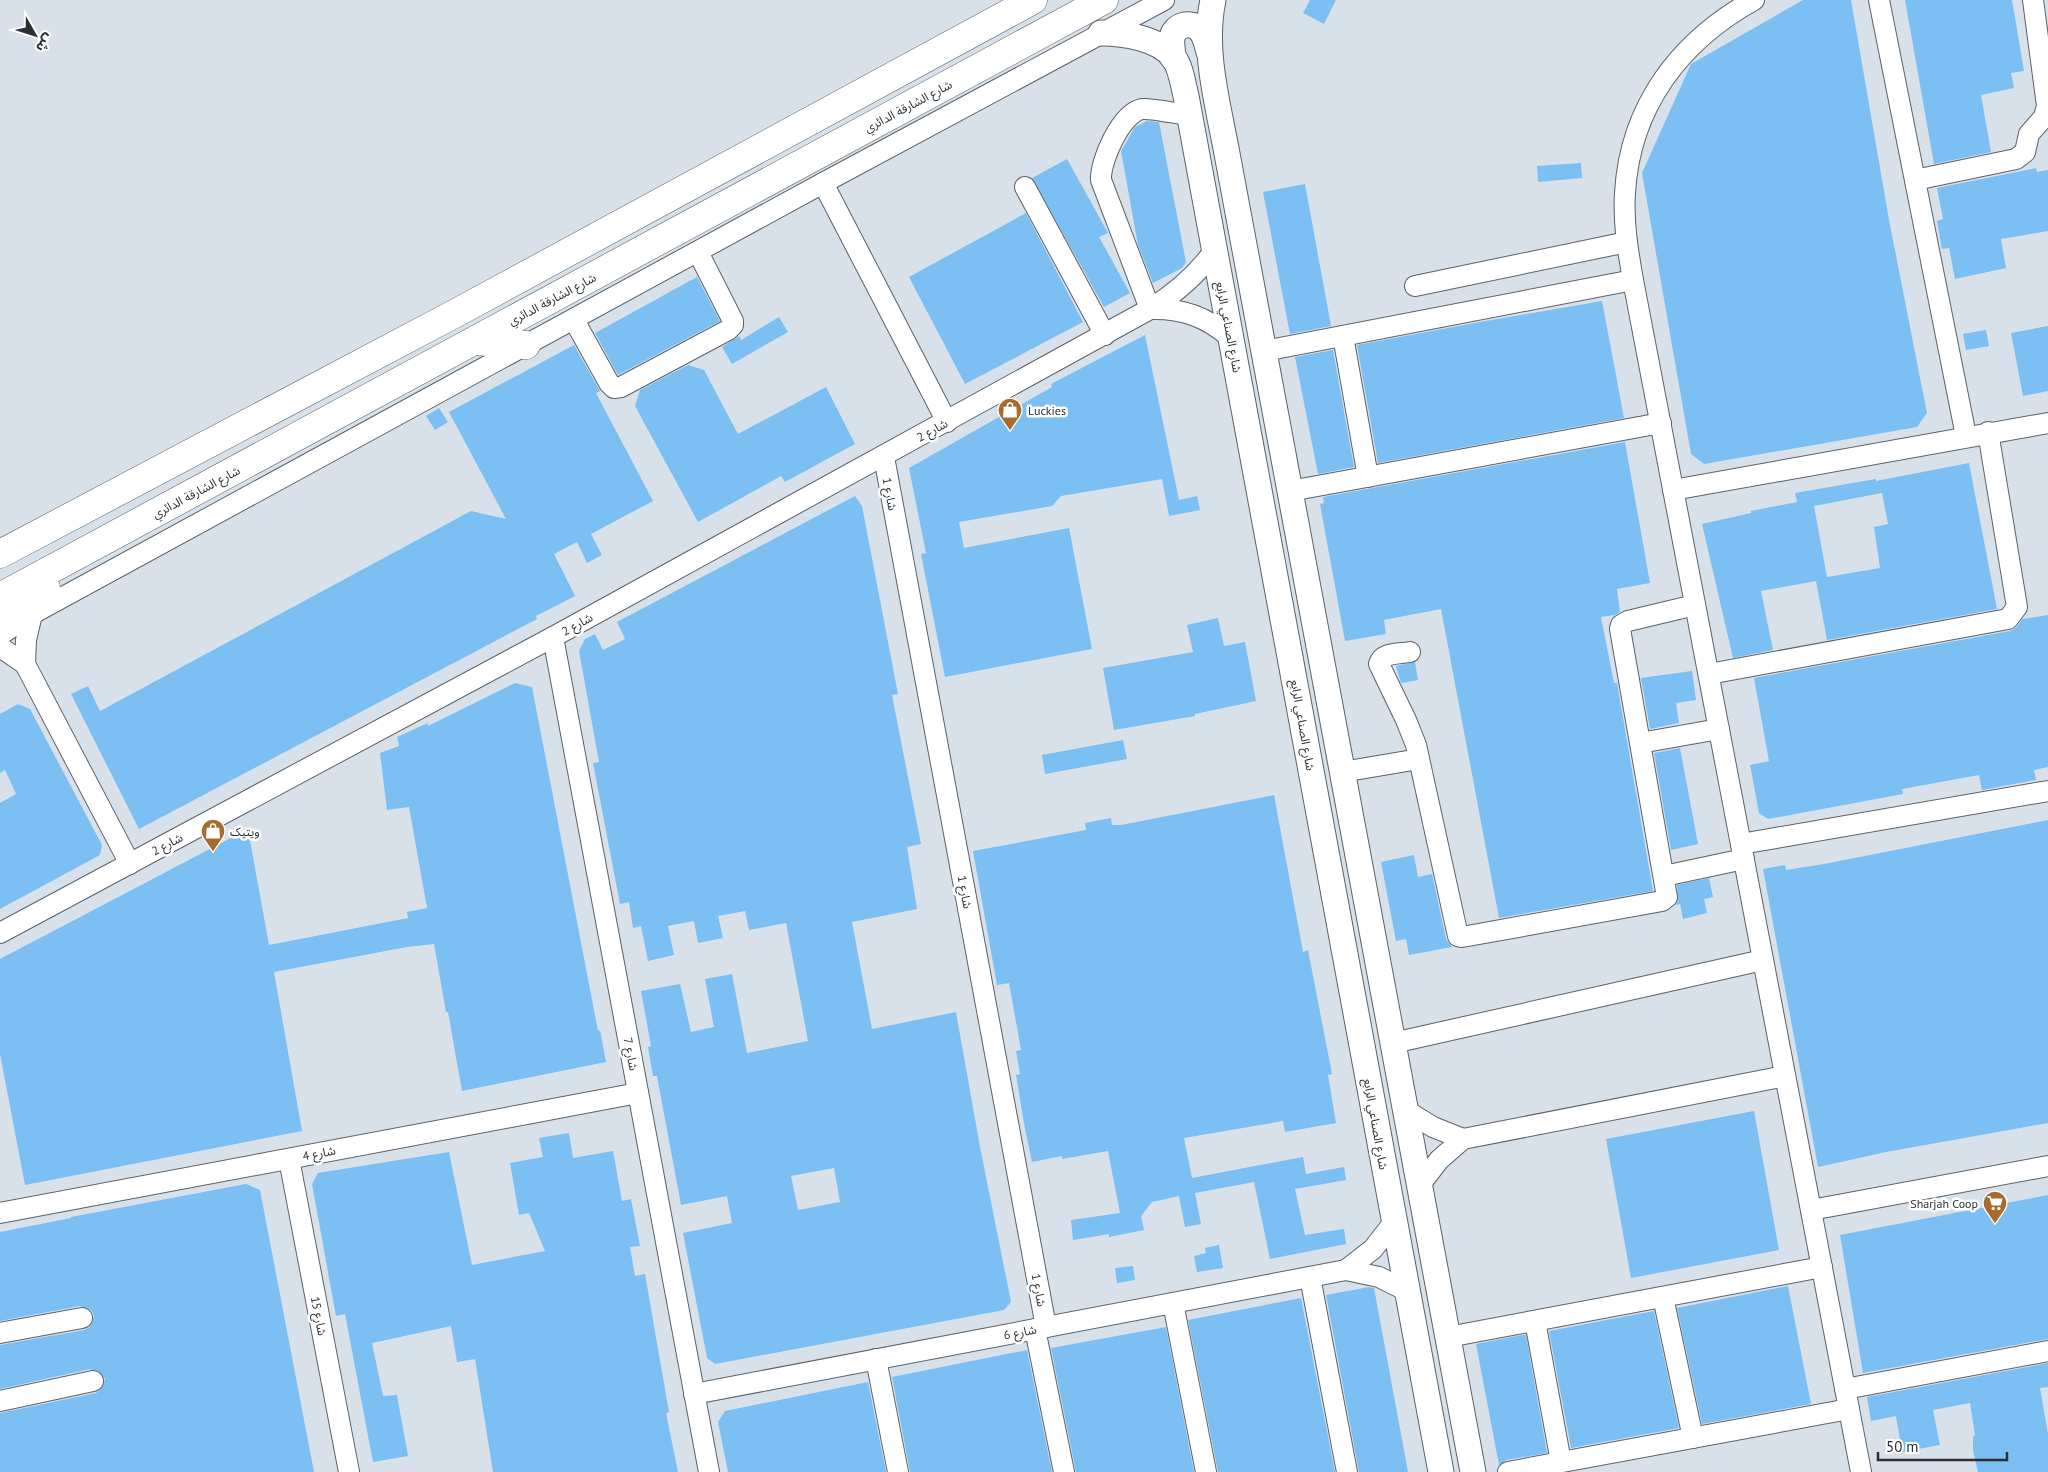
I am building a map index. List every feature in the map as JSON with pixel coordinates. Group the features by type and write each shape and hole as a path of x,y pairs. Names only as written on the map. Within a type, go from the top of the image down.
{"highway":[{"path":"0,554 456,313 1033,0"},
{"name":"شارع الشارقة الدائري","path":"0,596 94,547 1104,0"},
{"path":"476,340 526,345"},
{"path":"0,620 36,596 94,547"}],"main road":[{"path":"1213,0 1208,36 1210,54 1473,1472"},
{"name":"شارع الصناعي الرابع","path":"1210,54 1201,31 1195,26 1188,24 1180,26 1174,32 1172,38 1174,58 1181,76 1232,339 1394,1222 1409,1292 1442,1472"},
{"path":"1101,33 1117,33 1140,38 1161,48 1174,58"}],"street":[{"path":"0,634 32,614 1164,0"},
{"path":"1754,0 1730,13 1692,43 1662,81 1650,102 1640,123 1627,170 1624,194 1627,242 1861,1472"},
{"path":"1879,0 1966,436"},
{"path":"1915,180 2016,159 2026,152 2029,134 2044,116 2047,106 2032,0"},
{"path":"1150,310 1101,180 1100,170 1124,119 1142,109 1189,115"},
{"path":"824,183 947,422"},
{"path":"1025,187 1105,334"},
{"path":"1415,286 1627,242"},
{"name":"شارع 2","path":"0,933 553,637 1150,310 1186,284 1201,269 1214,251"},
{"path":"574,320 608,383 614,388 621,387 728,330 733,325 733,321 698,252"},
{"path":"1264,351 1634,280"},
{"name":"شارع 2","path":"1150,310 1168,309 1186,312 1203,318 1218,327 1232,339"},
{"path":"1343,336 1368,477"},
{"path":"1290,491 1661,423"},
{"path":"1673,490 1988,432 2048,423"},
{"path":"1709,674 2008,619 2017,607 1988,432"},
{"name":"شارع 1","path":"884,457 1040,1328 1064,1472"},
{"path":"1410,652 1384,656 1379,664 1406,720 1419,759 1459,937 1662,901 1667,897 1620,628 1628,621 1695,605"},
{"path":"25,664 26,640 32,614"},
{"name":"شارع 7","path":"553,637 709,1472"},
{"path":"0,647 25,664 130,864"},
{"path":"1640,743 1719,729"},
{"path":"1342,772 1419,759"},
{"path":"1664,876 1742,852 2048,791"},
{"path":"1393,1043 1763,960"},
{"path":"1419,1186 1439,1160 1463,1139 1785,1076"},
{"name":"شارع 4","path":"0,1213 638,1092"},
{"path":"1406,1111 1433,1127 1463,1139"},
{"name":"شارع 15","path":"288,1159 349,1472"},
{"path":"1811,1210 2048,1166"},
{"name":"شارع 6","path":"1346,1270 1373,1249 1394,1222"},
{"path":"1448,1337 1822,1267"},
{"name":"شارع 6","path":"694,1394 1346,1270 1379,1277 1409,1292"},
{"path":"1310,1277 1347,1472"},
{"path":"1663,1297 1693,1438"},
{"path":"1173,1303 1206,1472"},
{"path":"0,1333 82,1318"},
{"path":"1535,1321 1561,1462"},
{"path":"1845,1389 2048,1351"},
{"path":"876,1359 898,1472"},
{"path":"0,1401 93,1381"},
{"path":"1508,1472 1849,1409"}],"building":[{"path":"1310,0 1336,0 1324,24 1303,13"},
{"path":"1803,0 1851,0 1889,220 1927,413 1917,427 1704,464 1691,454 1642,173 1691,64"},
{"path":"1905,0 2012,0 2024,71 2011,73 2014,88 1981,95 1991,152 1934,164"},
{"path":"1147,121 1159,122 1186,262 1182,268 1153,283 1138,245 1121,151 1135,127"},
{"path":"1067,159 1108,233 1099,237 1130,293 1104,307 1032,178"},
{"path":"1581,163 1582,178 1538,182 1537,166"},
{"path":"2036,168 2037,172 2048,170 2048,231 2001,239 2006,268 1955,279 1949,248 1942,249 1937,221 1943,219 1937,188"},
{"path":"1305,184 1331,326 1290,334 1263,192"},
{"path":"1026,213 1083,322 965,384 909,277"},
{"path":"697,277 720,321 618,375 595,333"},
{"path":"1602,301 1624,418 1378,463 1357,345"},
{"path":"779,317 788,332 732,364 722,347 739,336 741,340"},
{"path":"2048,326 2048,391 2023,396 2011,333"},
{"path":"1986,330 1989,346 1966,350 1963,334"},
{"path":"1145,335 1179,500 1197,496 1200,510 1169,516 1162,479 1061,496 1052,506 959,522 964,548 1069,528 1092,649 945,677 921,554 926,553 909,468 1052,387 1051,384"},
{"path":"574,345 600,391 596,393 653,501 591,534 602,555 587,563 577,542 554,554 575,596 536,616 537,619 139,829 71,694 88,686 100,711 471,511 506,519 449,412"},
{"path":"1333,350 1354,467 1318,474 1295,357"},
{"path":"688,365 704,370 738,434 826,387 855,444 785,482 781,476 698,522 635,406 640,390"},
{"path":"439,408 448,422 435,430 426,416"},
{"path":"1625,442 1650,583 1617,589 1620,612 1615,615 1601,617 1614,683 1617,683 1653,891 1499,918 1441,609 1384,620 1386,634 1345,641 1320,504 1324,503 1323,497"},
{"path":"1969,463 1997,609 1827,640 1816,581 1761,591 1773,650 1733,658 1702,524 1751,513 1751,511 1797,502 1795,493 1876,479 1876,481","holes":["1882,493 1888,524 1874,527 1880,568 1827,577 1814,506"]},
{"path":"855,496 862,506 898,694 892,695 921,844 907,847 917,909 852,922 872,1029 956,1012 980,1147 1011,1302 1004,1310 715,1364 707,1358 683,1233 732,1223 727,1196 681,1205 657,1076 653,1076 648,1047 651,1046 641,991 680,984 691,1032 714,1027 705,979 732,974 747,1053 808,1041 786,923 749,930 745,911 718,916 723,938 698,943 694,921 668,926 674,955 648,961 641,926 633,928 629,902 620,904 593,763 599,762 579,651 585,639 595,634 603,650 625,639 617,622","holes":["834,1168 840,1202 798,1210 791,1176"]},
{"path":"2048,615 2048,767 2034,770 2036,780 1982,790 1979,775 1902,789 1903,794 1768,819 1759,813 1750,765 1769,761 1754,678 2010,631 2017,627 2022,619"},
{"path":"1218,618 1224,646 1245,642 1256,701 1195,714 1195,716 1114,730 1103,668 1193,652 1187,625"},
{"path":"1415,662 1418,680 1401,683 1396,666"},
{"path":"1692,671 1696,700 1676,703 1679,723 1650,729 1641,678"},
{"path":"515,683 532,687 598,1031 600,1030 606,1062 462,1091 434,944 407,947 274,972 302,1131 25,1185 0,1054 0,959 248,829 269,945 408,918 407,912 427,908 409,807 387,810 380,753 399,746 397,737 428,723 428,726"},
{"path":"18,704 30,709 102,845 100,855 0,909 0,803 16,794 5,770 0,773 0,714"},
{"path":"1123,740 1127,759 1045,774 1042,755"},
{"path":"1680,748 1698,844 1671,850 1654,753"},
{"path":"1274,795 1303,952 1308,950 1332,1074 1328,1075 1336,1123 1285,1132 1283,1121 1184,1138 1192,1178 1303,1157 1306,1174 1344,1167 1346,1180 1295,1189 1305,1235 1344,1229 1346,1244 1270,1259 1254,1182 1195,1193 1201,1224 1185,1227 1179,1196 1152,1202 1141,1216 1144,1230 1109,1237 1109,1234 1073,1240 1071,1220 1120,1213 1108,1151 1062,1159 1062,1156 1032,1162 1016,1075 1020,1074 1016,1051 1021,1050 1009,983 997,985 973,851 1086,830 1085,823 1111,818 1112,825 1121,825"},
{"path":"2048,820 2048,1123 1886,1152 1818,1167 1763,869 1785,865 1786,870 1824,864"},
{"path":"1414,855 1418,877 1432,874 1446,939 1452,947 1409,955 1406,939 1396,941 1381,862"},
{"path":"1709,878 1713,897 1704,899 1707,913 1683,919 1680,904 1675,905 1678,901 1677,885"},
{"path":"1754,1111 1779,1250 1631,1278 1606,1139"},
{"path":"569,1133 573,1158 613,1151 622,1201 631,1199 640,1246 630,1247 635,1276 645,1274 669,1412 666,1413 678,1472 493,1472 475,1359 457,1362 451,1326 372,1343 383,1396 397,1395 408,1456 373,1462 345,1314 336,1316 312,1184 318,1173 449,1152 472,1265 545,1251 529,1213 519,1215 510,1163 543,1157 539,1138"},
{"path":"246,1184 260,1190 314,1472 0,1472 0,1413 96,1393 101,1389 105,1379 101,1373 90,1369 0,1389 0,1345 84,1330 90,1327 94,1316 91,1310 80,1306 0,1321 0,1232"},
{"path":"2048,1195 2048,1339 1863,1373 1840,1235"},
{"path":"1219,1245 1223,1268 1197,1272 1194,1256 1206,1253 1205,1248"},
{"path":"1133,1266 1135,1280 1117,1283 1115,1268"},
{"path":"1788,1286 1811,1404 1702,1424 1677,1308"},
{"path":"1369,1287 1374,1288 1408,1472 1359,1472 1326,1295"},
{"path":"1301,1298 1335,1472 1218,1472 1188,1320"},
{"path":"1654,1311 1679,1428 1571,1448 1549,1331"},
{"path":"1166,1327 1194,1472 1076,1472 1051,1348"},
{"path":"1526,1335 1547,1453 1506,1460 1499,1465 1476,1344"},
{"path":"1027,1350 1052,1472 910,1472 892,1377"},
{"path":"2048,1363 2048,1387 2040,1388 2048,1434 2048,1472 1978,1472 1973,1451 1973,1436 1975,1435 1970,1403 1933,1410 1940,1445 1902,1452 1896,1416 1871,1421 1867,1397"},
{"path":"868,1382 886,1472 728,1472 718,1422 725,1411"}],"place":[{"name":"Luckies","path":"1010,431"},
{"name":"ویتیک","path":"213,852"},
{"name":"Sharjah Coop","path":"1995,1224"}]}
